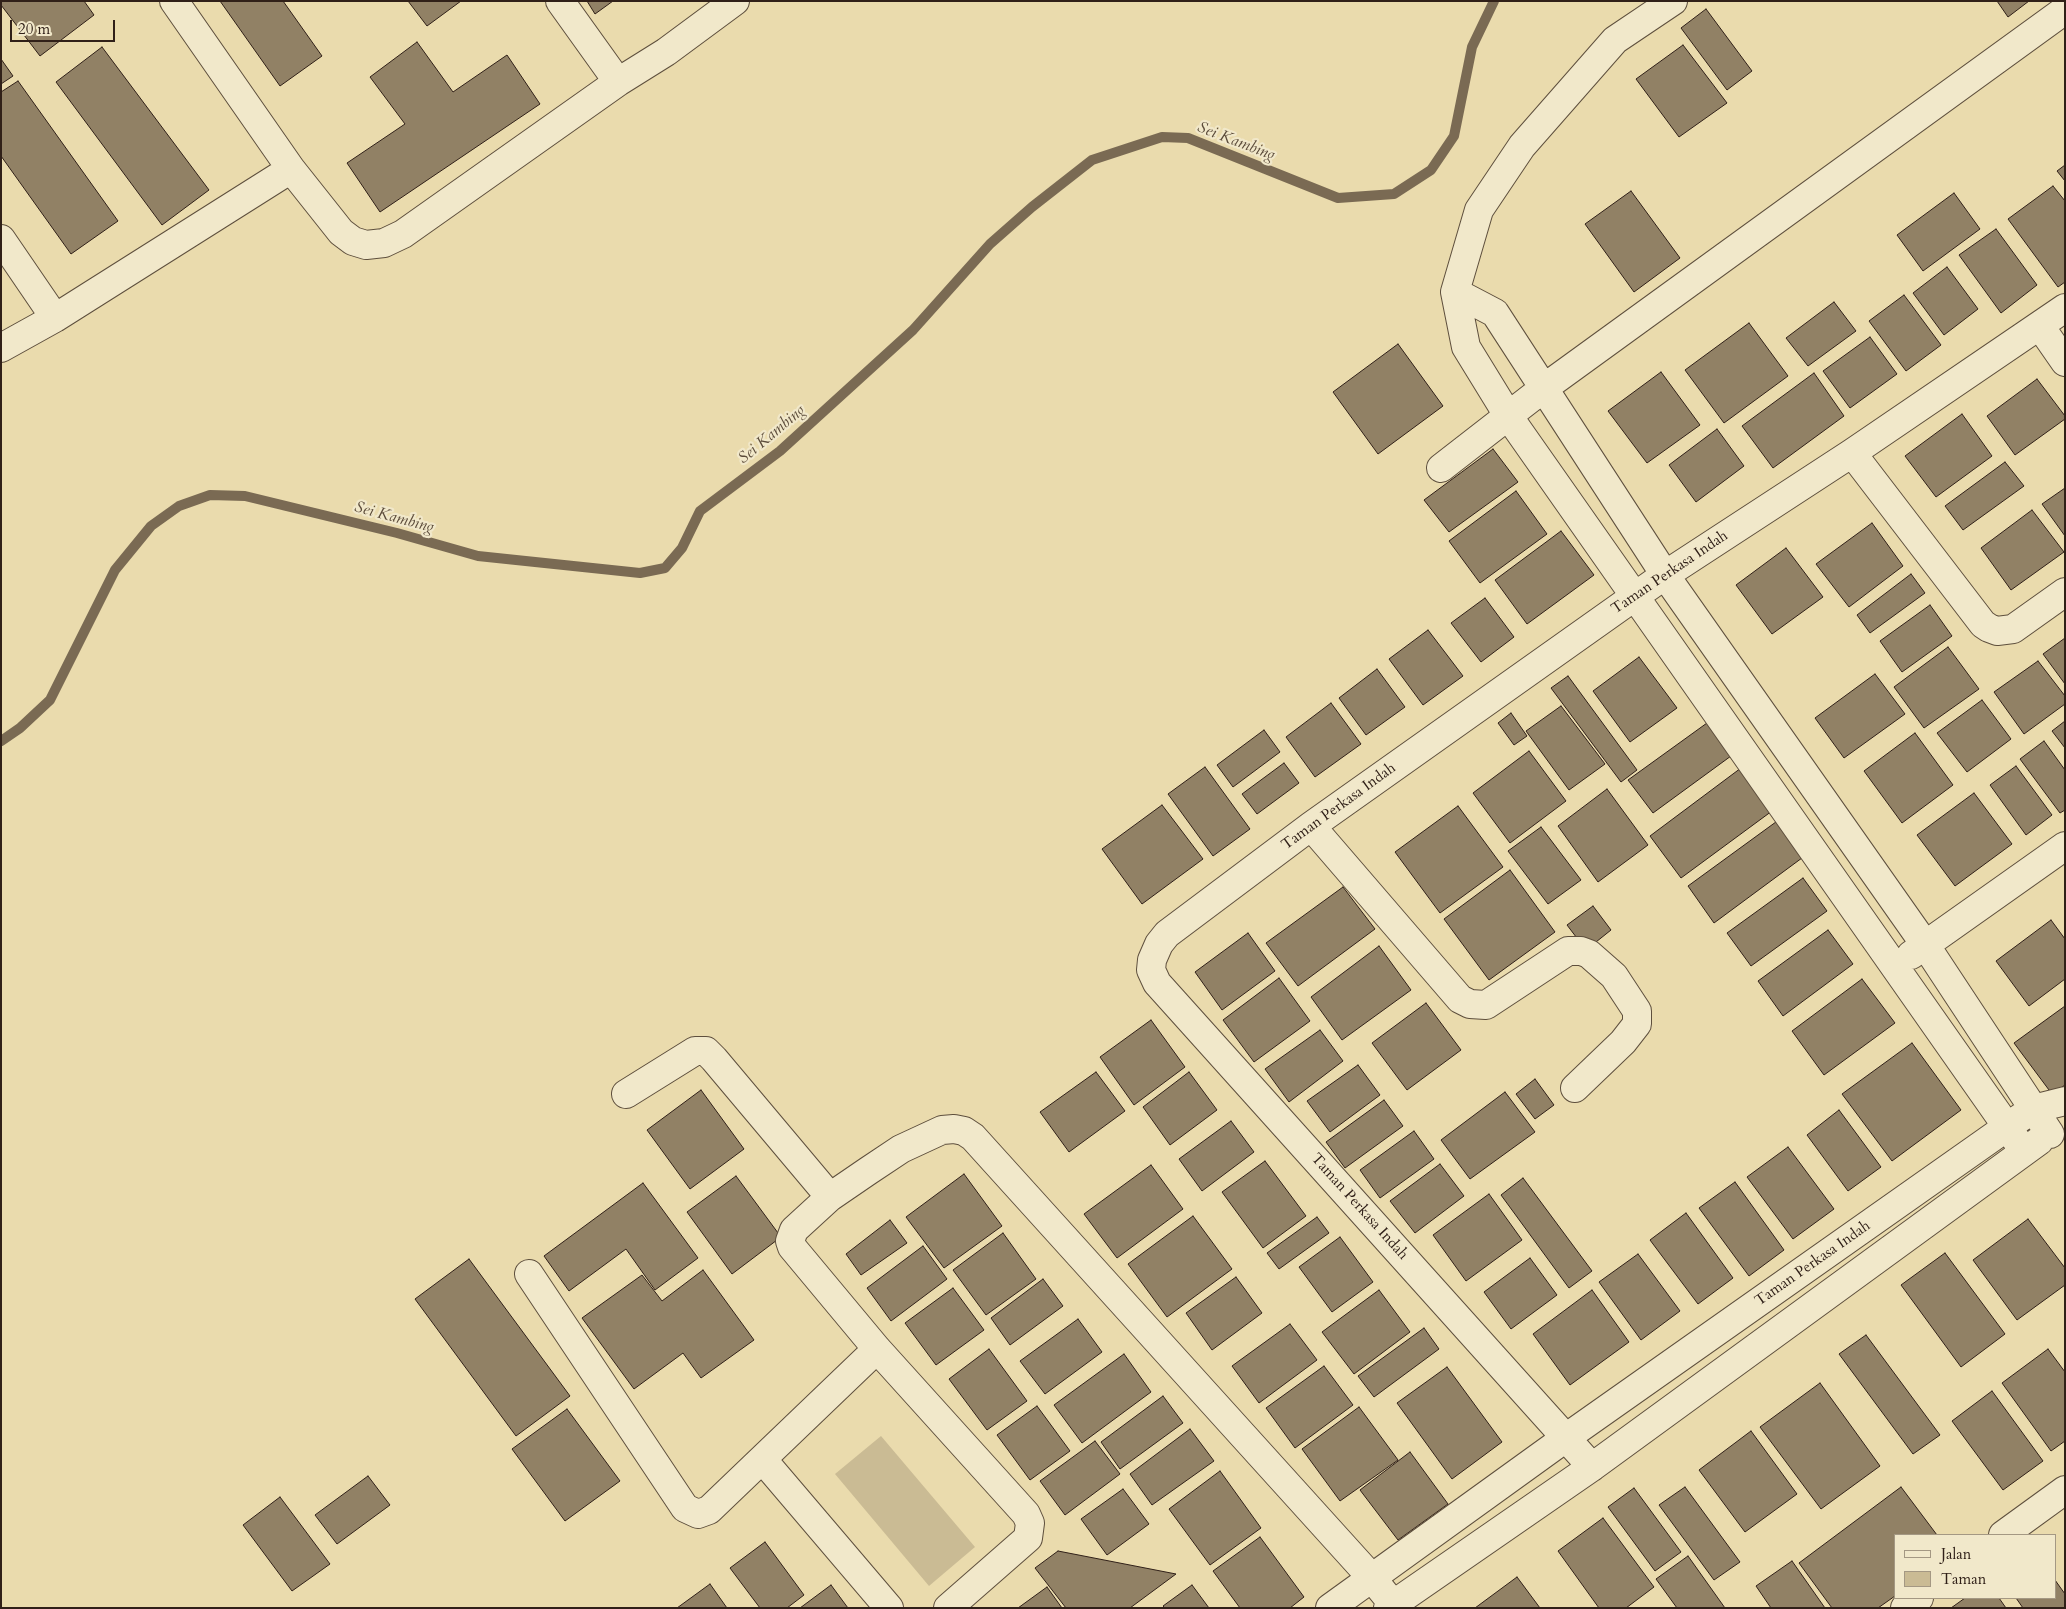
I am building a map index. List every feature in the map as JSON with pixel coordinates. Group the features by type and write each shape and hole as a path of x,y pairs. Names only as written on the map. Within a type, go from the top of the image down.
{"street":[{"path":"174,1 292,169 341,232 353,241 366,245 384,243 403,234 618,82 666,52 735,1"},
{"path":"560,1 618,82"},
{"path":"1673,1 1615,40 1522,146 1479,210 1455,292 1466,346 1509,417 2024,1151"},
{"path":"1441,468 1544,388 2065,10"},
{"path":"1,348 55,318 292,169"},
{"path":"1,239 55,318"},
{"path":"948,1608 1022,1545 1028,1538 1030,1523 1026,1514 878,1349 792,1247 790,1241 794,1230 830,1197 901,1149 942,1130 964,1131 973,1137 1371,1577 1390,1606 1592,1467 2057,1128 2034,1109 1926,946 1665,575 1494,313 1455,292"},
{"name":"Taman Perkasa Indah","path":"1592,1467 1157,983 1151,970 1152,960 1159,944 1168,934 1311,826 1665,575 1852,454 2065,308"},
{"path":"2040,326 2065,362"},
{"path":"1852,454 1983,624 1989,628 1997,631 2013,628 2065,592"},
{"path":"1562,491 1594,467"},
{"path":"1311,826 1460,999 1470,1004 1486,1006 1568,951 1581,951 1589,954 1614,976 1637,1011 1637,1024 1623,1042 1575,1088"},
{"path":"1896,966 2065,846"},
{"path":"626,1094 695,1051 706,1051 830,1197"},
{"name":"Taman Perkasa Indah","path":"1330,1608 1566,1437 2007,1127 2034,1109 2065,1101"},
{"path":"528,1274 685,1508 698,1514 709,1510 878,1349"},
{"path":"763,1460 889,1608"},
{"path":"2005,1534 2065,1490"},
{"path":"1905,1608 1918,1599"}],"green space":[{"path":"881,1436 975,1547 929,1586 835,1474"}],"building":[{"path":"1,1 84,1 94,15 40,56 1,5"},
{"path":"220,1 283,1 322,56 280,86"},
{"path":"408,1 461,1 427,26"},
{"path":"587,1 613,1 595,14"},
{"path":"1997,1 2029,1 2008,17"},
{"path":"1706,9 1752,71 1727,90 1681,28"},
{"path":"417,42 453,92 507,55 540,104 380,212 347,163 405,124 370,77"},
{"path":"1683,45 1727,103 1679,137 1636,79"},
{"path":"102,47 209,190 162,225 56,82"},
{"path":"1,59 13,76 1,84"},
{"path":"18,81 118,221 71,254 1,156 1,92"},
{"path":"2065,165 2065,181 2057,171"},
{"path":"2053,186 2065,201 2065,282 2058,287 2008,219"},
{"path":"1631,191 1680,258 1634,292 1585,224"},
{"path":"1954,193 1980,229 1923,271 1897,235"},
{"path":"1996,229 2037,285 2001,313 1959,255"},
{"path":"1947,267 1978,309 1944,335 1913,293"},
{"path":"1904,295 1941,345 1906,371 1869,321"},
{"path":"1834,302 1856,331 1808,366 1786,338"},
{"path":"1749,323 1788,376 1724,423 1685,370"},
{"path":"1870,337 1897,374 1850,408 1823,371"},
{"path":"1398,344 1443,406 1378,454 1333,392"},
{"path":"1661,372 1700,425 1647,463 1608,411"},
{"path":"1814,373 1844,416 1773,468 1742,426"},
{"path":"2037,379 2065,416 2065,419 2015,455 1987,416"},
{"path":"1962,414 1992,456 1936,497 1905,456"},
{"path":"1717,429 1744,466 1696,502 1669,465"},
{"path":"1493,449 1518,482 1449,532 1424,500"},
{"path":"2005,462 2024,486 1963,530 1945,506"},
{"path":"2065,488 2065,536 2042,504"},
{"path":"1516,491 1547,534 1480,583 1449,541"},
{"path":"2032,510 2064,552 2011,590 1981,548"},
{"path":"1872,523 1903,566 1849,607 1816,564"},
{"path":"1561,531 1594,575 1527,624 1495,580"},
{"path":"1786,548 1823,597 1772,634 1736,585"},
{"path":"1911,574 1925,593 1870,633 1857,615"},
{"path":"1485,598 1514,637 1481,662 1451,623"},
{"path":"1930,605 1952,636 1902,672 1880,641"},
{"path":"1428,630 1463,676 1423,705 1389,659"},
{"path":"2065,638 2065,684 2043,654"},
{"path":"1948,647 1979,689 1924,728 1894,687"},
{"path":"1639,657 1677,708 1630,742 1593,691"},
{"path":"2038,661 2065,696 2065,704 2024,734 1994,692"},
{"path":"1377,669 1405,707 1366,735 1339,698"},
{"path":"1875,674 1905,714 1844,758 1815,718"},
{"path":"1568,676 1637,770 1621,782 1551,688"},
{"path":"1982,700 2011,739 1967,772 1937,733"},
{"path":"1331,703 1361,744 1315,777 1286,737"},
{"path":"1561,706 1605,764 1569,790 1526,731"},
{"path":"1511,713 1527,736 1514,745 1498,723"},
{"path":"2065,721 2065,748 2052,731"},
{"path":"1707,723 1731,756 1653,813 1628,780"},
{"path":"1264,730 1280,752 1233,787 1217,765"},
{"path":"1915,733 1953,785 1902,823 1864,771"},
{"path":"2044,741 2065,770 2065,810 2060,813 2020,759"},
{"path":"1529,751 1566,801 1510,843 1473,793"},
{"path":"1284,763 1299,783 1257,814 1242,794"},
{"path":"2016,766 2052,815 2026,835 1990,785"},
{"path":"1205,767 1250,829 1213,856 1168,794"},
{"path":"1741,768 1772,811 1681,878 1650,836"},
{"path":"1607,789 1648,845 1598,882 1558,826"},
{"path":"1974,793 2012,844 1955,886 1917,835"},
{"path":"1162,805 1203,859 1142,904 1102,849"},
{"path":"1458,806 1503,867 1440,913 1395,852"},
{"path":"1780,819 1806,855 1714,923 1688,886"},
{"path":"1541,827 1581,880 1548,904 1508,851"},
{"path":"1510,870 1555,932 1489,980 1444,919"},
{"path":"1803,878 1827,911 1751,966 1727,933"},
{"path":"1343,887 1375,929 1298,986 1266,943"},
{"path":"1593,906 1611,930 1586,950 1567,925"},
{"path":"2051,920 2065,939 2065,979 2029,1006 1996,961"},
{"path":"1828,930 1853,964 1783,1016 1758,981"},
{"path":"1248,933 1275,971 1222,1010 1195,972"},
{"path":"1379,946 1411,990 1342,1040 1311,997"},
{"path":"1279,978 1310,1021 1254,1062 1223,1020"},
{"path":"1862,979 1895,1023 1824,1075 1792,1031"},
{"path":"1426,1003 1461,1050 1407,1090 1372,1043"},
{"path":"2065,1006 2065,1085 2052,1094 2014,1043"},
{"path":"1151,1020 1185,1067 1134,1105 1100,1057"},
{"path":"1320,1030 1343,1061 1289,1102 1265,1069"},
{"path":"1912,1043 1961,1110 1892,1161 1842,1094"},
{"path":"1358,1065 1380,1095 1330,1132 1307,1101"},
{"path":"1096,1072 1125,1111 1069,1152 1040,1112"},
{"path":"1189,1072 1217,1110 1170,1145 1143,1107"},
{"path":"1535,1079 1554,1105 1535,1119 1516,1094"},
{"path":"701,1090 744,1149 690,1189 647,1130"},
{"path":"1505,1092 1535,1132 1470,1179 1441,1140"},
{"path":"1384,1100 1403,1126 1345,1168 1326,1142"},
{"path":"1839,1110 1881,1167 1848,1191 1807,1135"},
{"path":"1231,1121 1254,1152 1202,1191 1179,1159"},
{"path":"1414,1131 1434,1159 1380,1198 1360,1170"},
{"path":"1788,1147 1834,1209 1793,1239 1747,1177"},
{"path":"1265,1161 1306,1216 1263,1248 1222,1192"},
{"path":"1440,1164 1464,1196 1415,1233 1390,1201"},
{"path":"1151,1165 1183,1209 1117,1258 1084,1214"},
{"path":"964,1174 1002,1226 944,1268 906,1217"},
{"path":"736,1176 781,1237 732,1274 687,1212"},
{"path":"1523,1178 1592,1271 1569,1288 1501,1195"},
{"path":"1735,1182 1784,1250 1749,1276 1699,1208"},
{"path":"643,1183 698,1258 655,1290 626,1249 569,1291 544,1256"},
{"path":"1489,1194 1522,1240 1466,1281 1433,1235"},
{"path":"1686,1213 1733,1278 1698,1304 1650,1240"},
{"path":"1193,1216 1232,1269 1167,1317 1128,1264"},
{"path":"1317,1217 1329,1233 1279,1269 1267,1253"},
{"path":"2028,1219 2065,1268 2065,1285 2017,1320 1973,1260"},
{"path":"890,1220 907,1243 861,1275 846,1254"},
{"path":"1003,1233 1036,1279 986,1315 953,1270"},
{"path":"1340,1237 1373,1282 1332,1312 1299,1267"},
{"path":"923,1246 947,1279 891,1321 867,1288"},
{"path":"1945,1253 2005,1334 1961,1367 1901,1285"},
{"path":"1638,1254 1680,1311 1641,1340 1599,1282"},
{"path":"1530,1258 1557,1295 1511,1329 1484,1292"},
{"path":"469,1259 570,1396 516,1436 415,1299"},
{"path":"703,1270 754,1340 701,1378 683,1353 634,1389 582,1318 642,1275 662,1301"},
{"path":"1236,1277 1262,1313 1212,1350 1186,1313"},
{"path":"1043,1279 1063,1306 1010,1345 991,1318"},
{"path":"953,1288 984,1330 936,1365 905,1323"},
{"path":"1379,1290 1410,1332 1354,1374 1322,1332"},
{"path":"1592,1290 1629,1342 1570,1385 1533,1334"},
{"path":"1078,1319 1102,1352 1045,1394 1020,1361"},
{"path":"1290,1324 1317,1360 1259,1403 1232,1366"},
{"path":"1424,1328 1439,1349 1374,1397 1358,1376"},
{"path":"1866,1335 1940,1435 1913,1454 1839,1354"},
{"path":"989,1349 1027,1401 987,1430 949,1379"},
{"path":"2048,1349 2065,1372 2065,1441 2051,1451 2002,1383"},
{"path":"1124,1354 1151,1392 1082,1443 1054,1405"},
{"path":"1324,1366 1353,1405 1295,1448 1266,1408"},
{"path":"1447,1367 1502,1442 1452,1479 1397,1403"},
{"path":"1820,1383 1880,1466 1821,1509 1760,1427"},
{"path":"1992,1391 2043,1461 2003,1490 1952,1421"},
{"path":"1163,1396 1183,1423 1120,1469 1101,1442"},
{"path":"1037,1406 1070,1451 1030,1480 997,1435"},
{"path":"1359,1407 1398,1460 1340,1501 1302,1449"},
{"path":"567,1409 620,1481 565,1521 512,1449"},
{"path":"1190,1429 1214,1461 1152,1505 1130,1474"},
{"path":"1751,1431 1797,1494 1745,1532 1699,1470"},
{"path":"1095,1441 1120,1474 1065,1515 1040,1481"},
{"path":"1410,1452 1448,1504 1398,1540 1360,1490"},
{"path":"1220,1471 1261,1528 1210,1565 1169,1509"},
{"path":"368,1476 390,1505 337,1544 315,1515"},
{"path":"1685,1487 1740,1562 1714,1580 1659,1505"},
{"path":"1901,1487 1936,1534 1894,1534 1894,1597 1878,1608 1832,1608 1799,1563"},
{"path":"1634,1488 1681,1552 1655,1571 1608,1507"},
{"path":"1123,1489 1149,1524 1107,1555 1081,1519"},
{"path":"280,1497 330,1564 292,1591 243,1525"},
{"path":"1603,1518 1654,1587 1626,1608 1599,1608 1558,1551"},
{"path":"1260,1537 1304,1597 1290,1608 1240,1608 1213,1571"},
{"path":"765,1542 804,1595 787,1608 760,1608 730,1568"},
{"path":"1058,1551 1176,1574 1130,1608 1066,1608 1035,1568"},
{"path":"1688,1556 1725,1608 1677,1608 1656,1579"},
{"path":"1792,1561 1825,1608 1771,1608 1756,1586"},
{"path":"1517,1577 1540,1608 1475,1608"},
{"path":"2056,1581 2065,1594 2065,1608 2023,1608 2017,1599 2056,1599"},
{"path":"710,1584 727,1608 677,1608"},
{"path":"831,1585 848,1608 800,1608"},
{"path":"1192,1585 1209,1608 1165,1608 1163,1606"},
{"path":"1047,1587 1062,1608 1018,1608"},
{"path":"1964,1599 2000,1599 2006,1608 1951,1608"}],"waterway":[{"name":"Sei Kambing","path":"1,741 20,728 50,700 115,570 151,526 179,506 210,495 245,496 397,533 478,556 640,573 665,568 682,548 700,511 780,451 913,330 990,244 1032,207 1092,160 1162,137 1188,138 1338,198 1394,194 1431,170 1454,136 1472,47 1494,1"}]}
